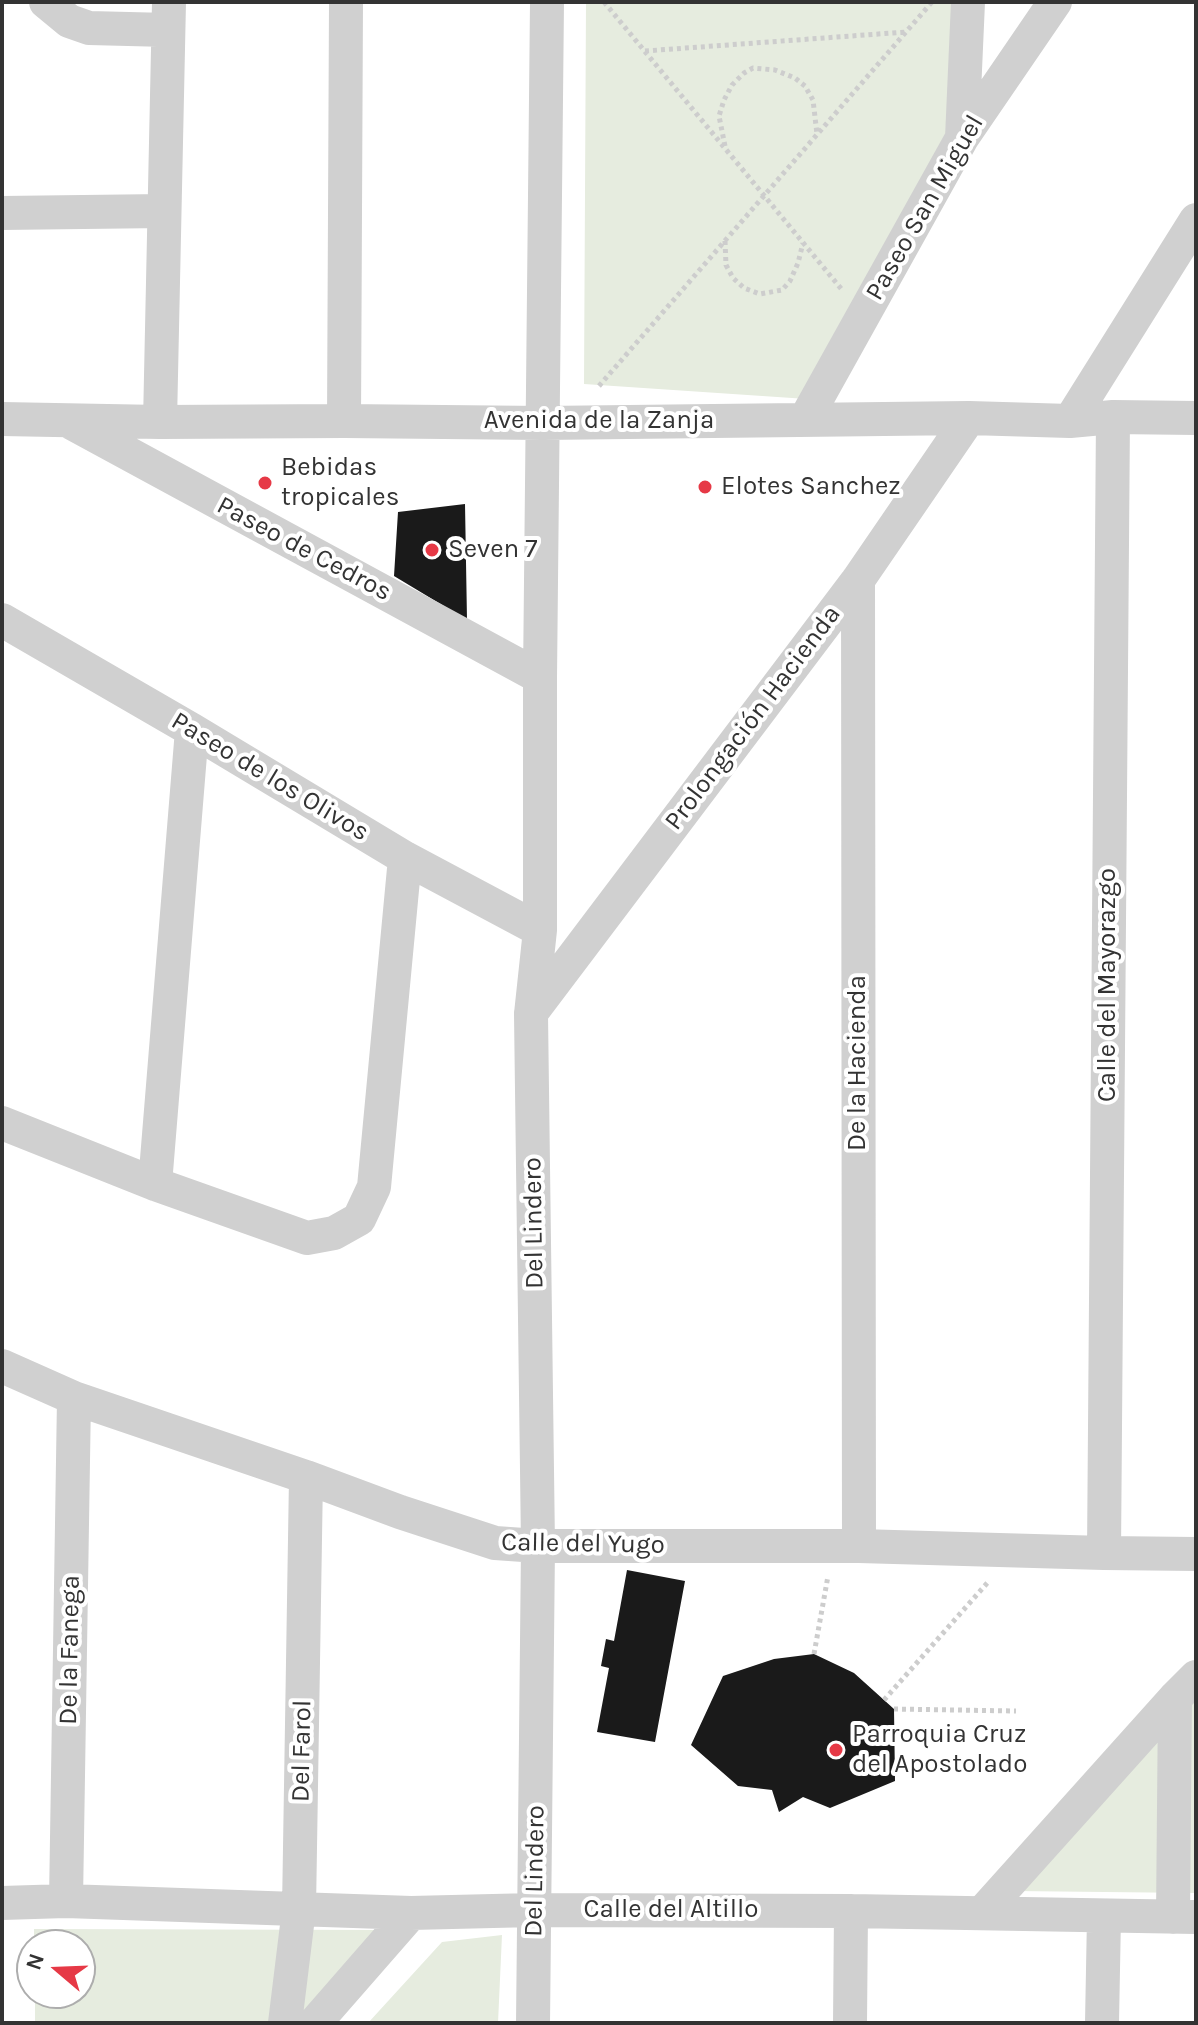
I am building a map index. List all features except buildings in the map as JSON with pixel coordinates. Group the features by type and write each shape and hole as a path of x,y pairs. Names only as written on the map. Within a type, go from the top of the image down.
{"street":[{"path":"46,2 69,21 89,28 168,16 160,422"},
{"path":"344,421 346,2"},
{"name":"Del Lindero","path":"533,2023 538,1546 531,1014 540,930 547,2"},
{"path":"962,138 968,2"},
{"name":"Paseo San Miguel","path":"805,420 962,138 1055,2"},
{"path":"2,213 164,211"},
{"path":"1070,421 1196,220"},
{"name":"Calle del Mayorazgo","path":"1104,1553 1113,417"},
{"name":"Prolongación Hacienda","path":"531,1014 858,580 969,418"},
{"name":"Avenida de la Zanja","path":"2,419 543,423 1196,418"},
{"name":"Paseo de Cedros","path":"68,421 540,677"},
{"name":"De la Hacienda","path":"858,580 859,1546"},
{"name":"Paseo de los Olivos","path":"2,620 405,858 540,930"},
{"path":"155,1184 192,730"},
{"path":"2,1123 155,1184 307,1238 334,1233 359,1219 374,1187 405,858"},
{"name":"Calle del Yugo","path":"2,1366 74,1398 495,1543 538,1546 859,1546 1196,1554"},
{"name":"De la Fanega","path":"66,1901 74,1398"},
{"name":"Del Farol","path":"285,2023 299,1909 306,1477"},
{"path":"982,1913 1185,1687"},
{"path":"1185,1687 1185,1917"},
{"name":"Calle del Altillo","path":"2,1903 66,1901 411,1913 534,1910 851,1911 1185,1917"},
{"path":"850,2023 851,1911"},
{"path":"315,2023 411,1913"},
{"path":"1102,2023 1104,1916"}],"path":[{"path":"604,2 849,299"},
{"path":"599,386 932,2"},
{"path":"644,51 906,32"},
{"path":"726,150 719,116 724,100 732,85 753,68 782,72 805,86 813,100 817,135"},
{"path":"725,240 728,271 744,288 760,294 782,290 790,281 803,243"},
{"path":"814,1654 830,1570"},
{"path":"884,1700 997,1572"},
{"path":"894,1709 1016,1711"}],"shaded area":[{"path":"586,2 958,2 955,142 807,399 584,384"},
{"path":"1196,1698 1196,1893 1013,1891"},
{"path":"96,1929 379,1930 293,2023 35,2023 35,2009 96,2009"},
{"path":"502,1935 498,2023 368,2023 442,1942"}],"place":[{"name":"Bebidas tropicales","path":"265,483"},
{"name":"Elotes Sanchez","path":"705,487"},
{"name":"Seven 7","path":"432,550"},
{"name":"Parroquia Cruz del Apostolado","path":"836,1750"}]}
